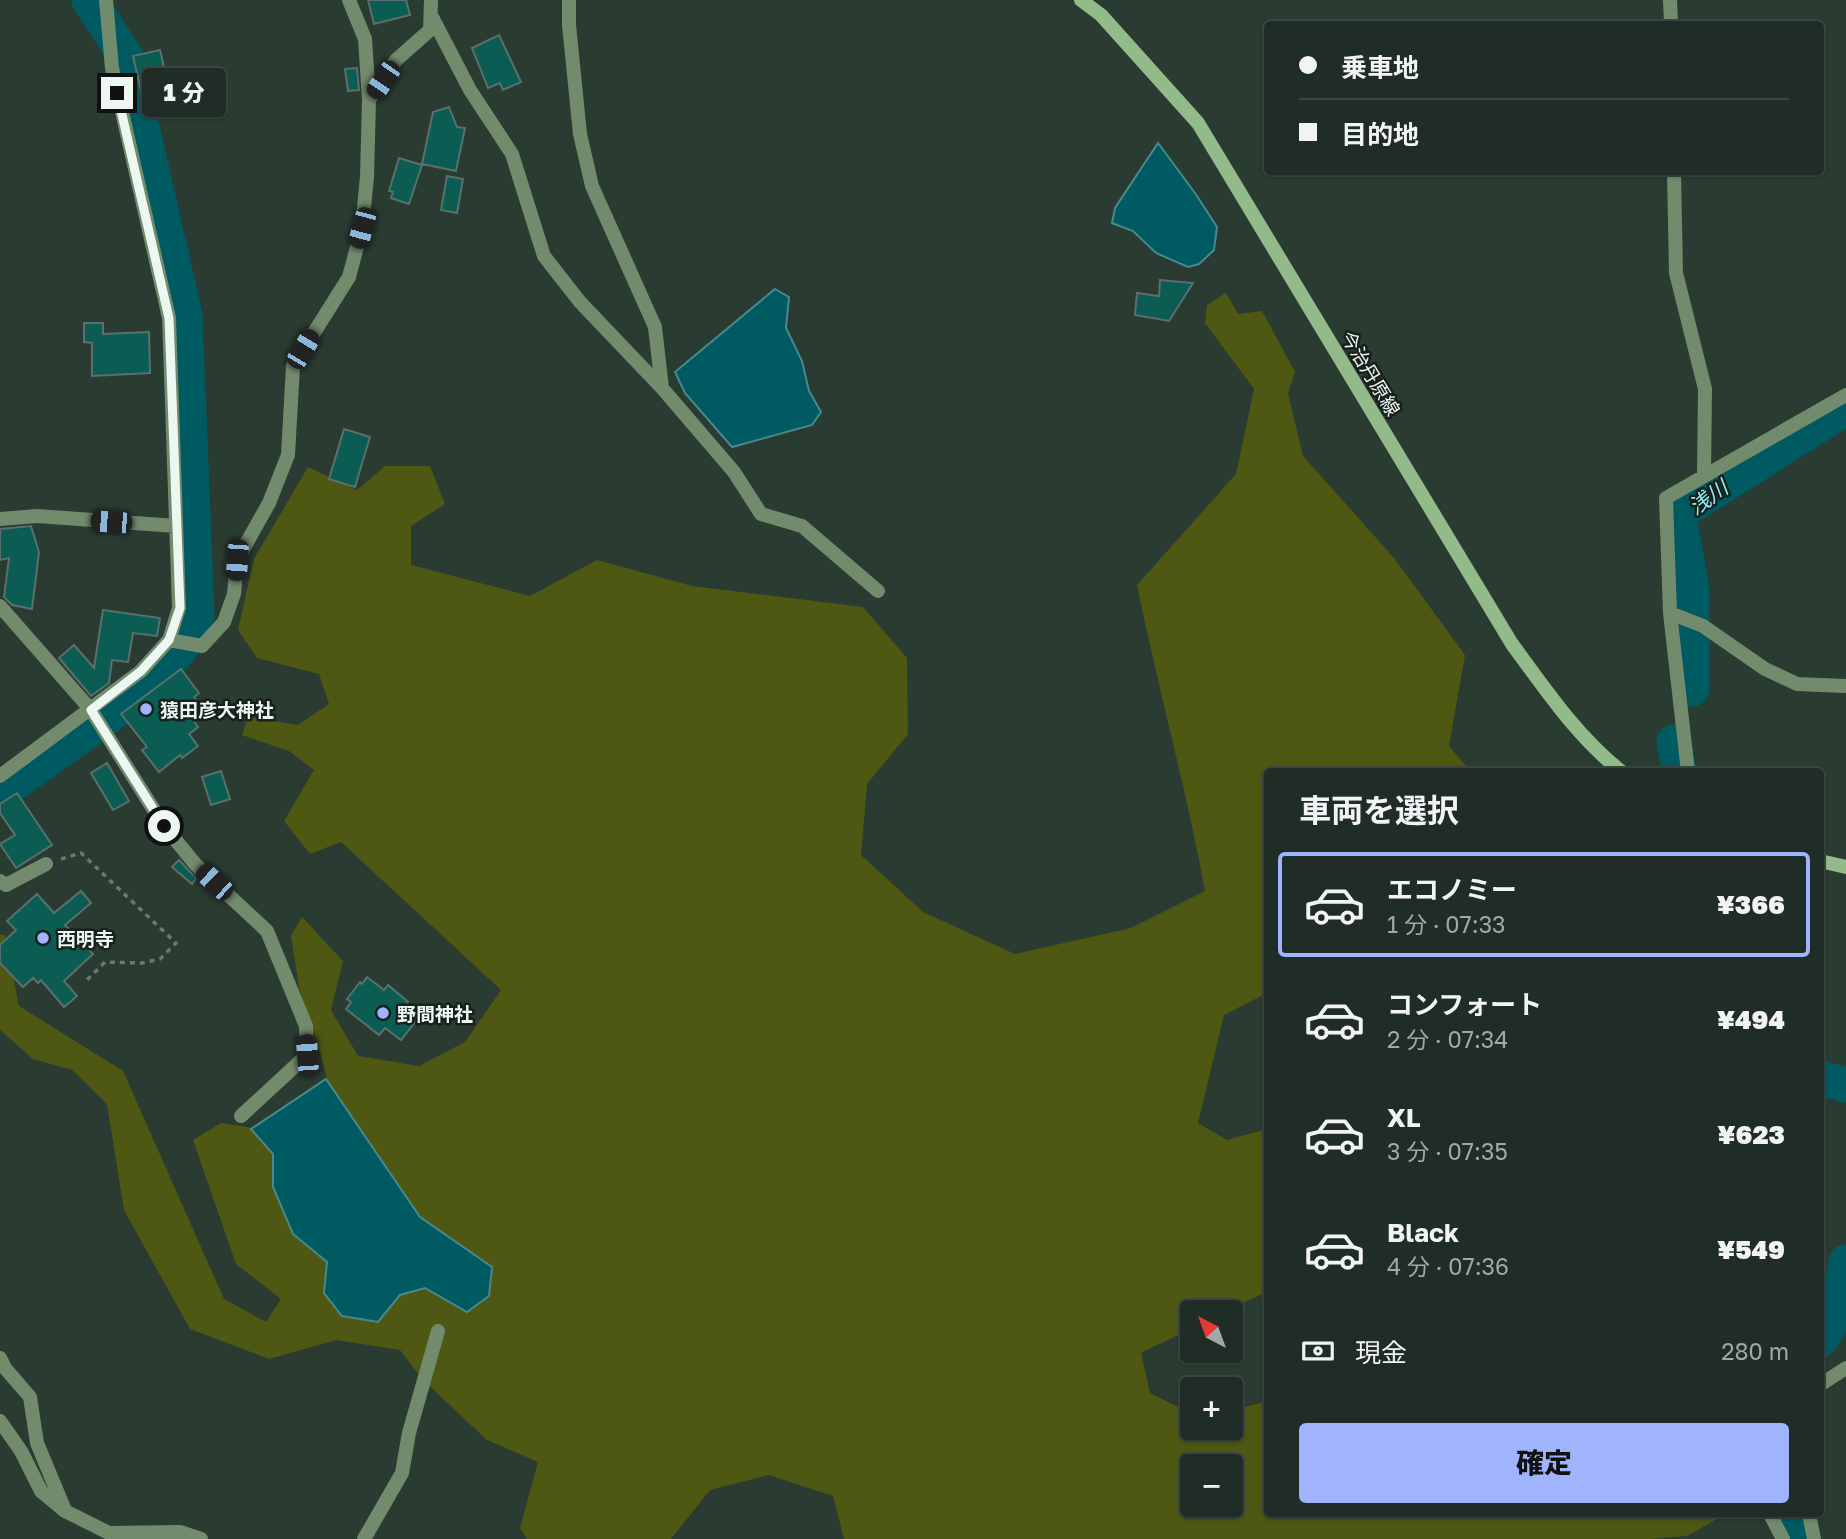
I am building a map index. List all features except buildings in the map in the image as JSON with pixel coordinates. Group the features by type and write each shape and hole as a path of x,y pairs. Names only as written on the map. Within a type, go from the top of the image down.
{"main road":[{"name":"今治丹原線","path":"1081,0 1101,15 1198,124 1512,644 1550,697 1603,757 1617,768"},
{"path":"1824,862 1846,867"}],"street":[{"path":"0,776 141,671 169,640 180,608 169,318 112,68 106,0"},
{"path":"169,640 202,646 224,622 234,594 237,560 269,503 288,455 293,366 349,277 362,228 367,177 369,100 365,39 349,0"},
{"path":"369,100 396,60 430,30 431,0"},
{"path":"569,0 580,134 592,186 655,327 662,388"},
{"path":"1670,0 1671,21"},
{"path":"430,15 470,90 512,154 544,256 580,302 662,388 734,472 761,514 802,526 878,591"},
{"path":"1674,175 1676,273 1705,389 1704,475"},
{"path":"1688,768 1670,613 1666,498 1846,395"},
{"path":"0,519 37,516 176,526"},
{"path":"0,606 91,710 164,826 196,865 267,931 306,1026 307,1055 241,1116"},
{"path":"1670,613 1703,626 1765,669 1797,684 1846,687"},
{"path":"0,881 6,885 46,864"},
{"path":"364,1539 402,1473 409,1433 438,1331"},
{"path":"0,1358 5,1368 30,1397 37,1443 65,1511"},
{"path":"1824,1382 1846,1368"},
{"path":"0,1421 21,1451 41,1491 65,1511 109,1533 180,1532 201,1539"},
{"path":"1772,1517 1783,1539"},
{"path":"1810,1517 1814,1539"}],"path":[{"path":"46,864 81,853 176,943 160,959 142,963 105,962 85,982"}],"green space":[{"path":"1226,293 1238,314 1262,311 1295,372 1288,393 1303,456 1394,558 1465,655 1449,746 1468,768 1264,768 1264,995 1224,1015 1198,1123 1227,1140 1264,1130 1264,1293 1243,1303 1243,1300 1180,1300 1180,1334 1141,1353 1150,1393 1180,1408 1180,1440 1243,1440 1243,1407 1264,1402 1264,1517 1721,1517 1687,1536 1650,1539 844,1539 833,1496 769,1475 710,1490 671,1539 527,1539 520,1528 538,1462 487,1440 423,1380 400,1350 336,1340 269,1359 190,1329 124,1210 107,1104 72,1070 33,1059 0,1030 0,935 5,935 19,1006 123,1071 224,1299 266,1322 281,1299 236,1264 193,1140 221,1123 278,1132 340,1129 320,1052 299,988 291,935 302,917 343,961 331,1010 358,1056 419,1066 465,1042 501,990 341,842 310,854 284,821 314,770 289,751 242,735 248,717 298,725 329,704 319,674 257,658 238,630 254,559 308,467 357,490 385,466 430,466 445,504 411,526 411,565 530,596 597,560 692,586 863,607 907,658 908,734 867,784 861,855 923,912 1015,954 1131,928 1205,891 1137,585 1236,474 1254,389 1205,323 1207,305"}],"water":[{"path":"1158,143 1217,227 1214,250 1199,264 1188,267 1156,253 1133,231 1112,223 1115,208"},
{"path":"775,289 789,297 786,328 802,361 809,391 821,412 812,425 732,447 685,393 675,372"},
{"path":"326,1079 420,1217 492,1267 489,1296 467,1312 425,1288 400,1295 378,1322 342,1316 324,1293 327,1262 293,1234 273,1187 273,1154 251,1129"}],"waterway":[{"path":"0,794 114,712 144,687 188,638 197,614 185,315 126,57 89,0"},
{"name":"浅川","path":"1692,689 1692,588 1680,523 1683,511 1846,408"},
{"name":"浅川","path":"1674,742 1678,768"},
{"name":"浅川","path":"1824,1079 1846,1085"},
{"name":"浅川","path":"1824,1334 1835,1313 1846,1262"},
{"name":"浅川","path":"1795,1517 1803,1539"}],"place":[{"name":"猿田彦大神社","path":"146,709"},
{"name":"西明寺","path":"43,938"},
{"name":"野間神社","path":"383,1013"}],"route":[{"path":"117,93 169,318 180,608 169,640 141,671 91,710 164,826"}]}
